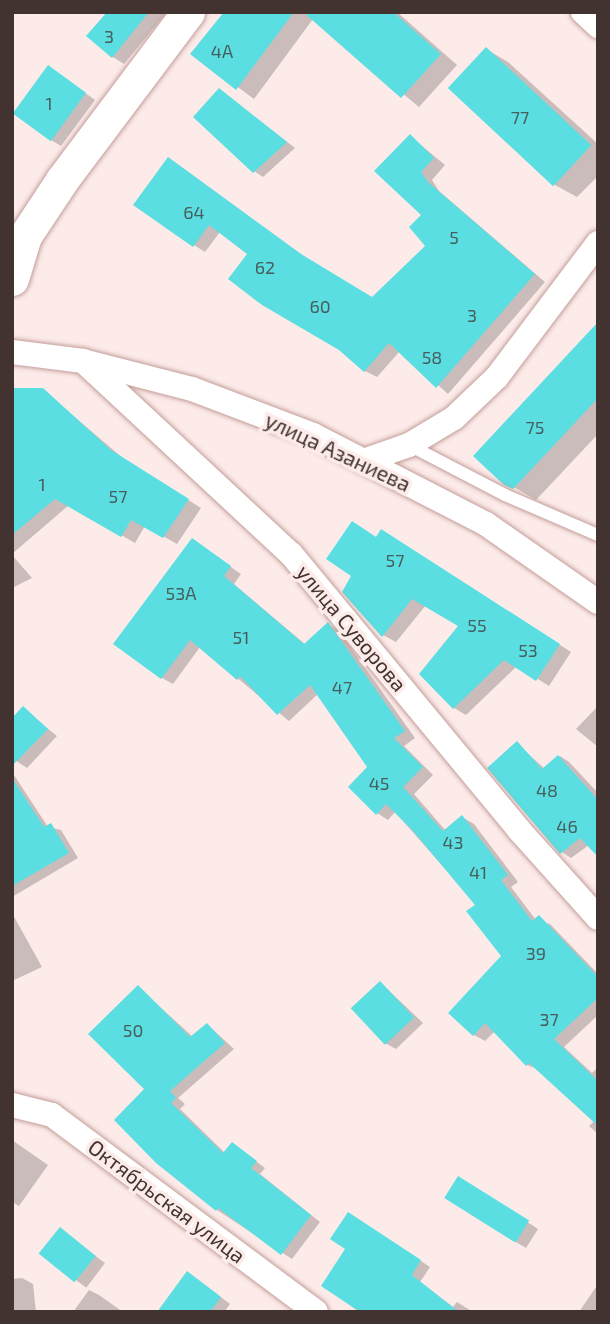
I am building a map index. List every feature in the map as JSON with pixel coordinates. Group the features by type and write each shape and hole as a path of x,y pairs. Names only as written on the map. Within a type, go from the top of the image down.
{"street":[{"path":"12,279 19,226 188,12"},
{"path":"583,12 598,26"},
{"path":"363,461 409,445 454,418 497,377 598,243"},
{"name":"улица Азаниева","path":"12,352 83,361 192,389 313,435 486,524 598,602"},
{"name":"улица Суворова","path":"83,361 291,554 519,830 598,918"},
{"name":"Октябрьская улица","path":"12,1105 52,1115 316,1312"}],"lane":[{"path":"409,445 505,495 598,535"}],"building":[{"path":"107,12 149,12 112,58 86,36"},
{"path":"224,12 294,12 236,90 190,54"},
{"path":"303,12 393,12 441,54 401,98"},
{"path":"486,47 591,145 553,186 448,88"},
{"path":"48,65 86,93 51,141 13,114"},
{"path":"219,88 287,142 253,173 193,117"},
{"path":"410,134 434,158 421,172 428,182 535,274 436,388 389,343 364,372 339,350 262,305 228,279 247,254 209,225 193,247 133,205 168,157 301,254 372,297 425,246 409,227 421,215 374,171"},
{"path":"598,322 598,398 513,489 504,485 473,456"},
{"path":"12,388 43,388 111,450 189,499 163,538 131,520 121,537 55,499 12,535"},
{"path":"352,521 376,537 381,529 560,644 536,681 504,660 453,709 419,674 458,626 412,599 382,637 342,592 351,576 326,559"},
{"path":"192,538 231,566 224,576 304,644 328,622 405,731 394,738 423,767 403,787 443,831 462,815 508,875 501,880 532,921 539,915 598,977 598,998 554,1039 598,1081 598,1126 529,1063 526,1066 485,1023 473,1036 448,1013 501,956 466,911 475,905 413,831 386,804 376,815 348,787 367,767 310,685 277,715 240,676 237,680 190,640 161,679 113,644"},
{"path":"23,706 48,729 12,766 12,718"},
{"path":"517,741 542,769 558,755 598,800 598,857 580,838 560,854 487,768"},
{"path":"12,778 44,827 51,823 69,853 12,886"},
{"path":"380,981 414,1018 385,1045 351,1008"},
{"path":"138,985 190,1037 207,1023 225,1043 170,1091 176,1098 171,1103 223,1153 232,1142 257,1161 251,1168 311,1215 281,1255 218,1208 216,1211 156,1163 114,1120 144,1089 88,1034"},
{"path":"458,1176 529,1221 515,1243 444,1198"},
{"path":"348,1212 421,1260 412,1275 459,1312 360,1312 321,1286 345,1249 330,1239"},
{"path":"60,1227 96,1256 74,1282 39,1253"},
{"path":"187,1271 221,1297 210,1312 157,1312"}]}
